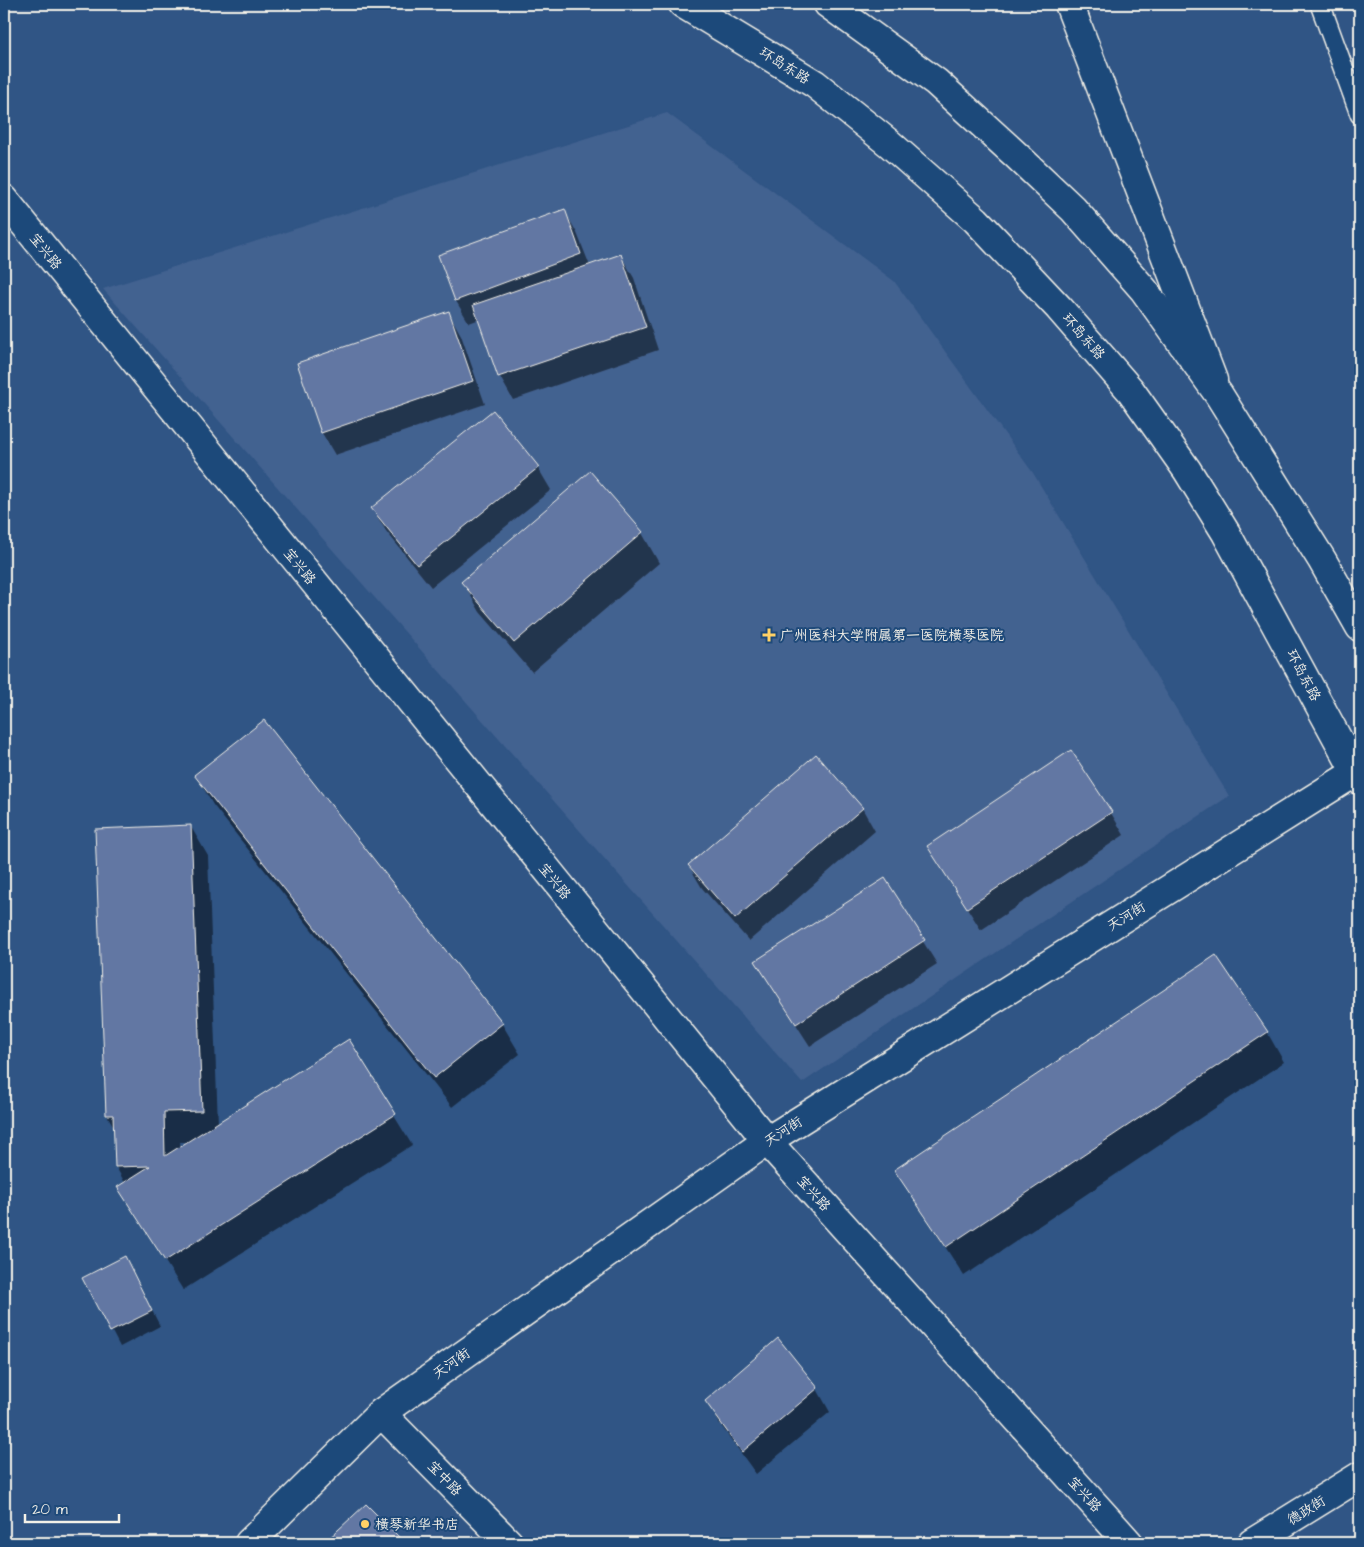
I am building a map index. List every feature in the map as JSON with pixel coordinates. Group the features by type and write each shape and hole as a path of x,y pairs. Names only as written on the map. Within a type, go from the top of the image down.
{"street":[{"name":"环岛东路","path":"682,4 815,84 890,144 976,220 1059,308 1131,390 1186,470 1226,533 1358,776"},
{"path":"828,4 936,82 1073,209 1144,290 1219,395 1322,560 1360,627"},
{"path":"1069,4 1219,395"},
{"name":"宝兴路","path":"4,199 767,1141 1129,1543"},
{"name":"天河街","path":"251,1542 381,1413 767,1141 1358,776"},
{"name":"宝中路","path":"381,1413 508,1543"},
{"name":"德政街","path":"1252,1543 1360,1476"}],"lane":[{"path":"1320,4 1360,114"}],"shaded area":[{"name":"广州医科大学附属第一医院横琴医院","path":"667,113 894,281 1033,473 1229,796 802,1083 103,289"}],"building":[{"path":"565,209 581,254 455,301 438,255"},
{"path":"621,254 646,327 498,377 473,305"},
{"path":"449,311 473,381 321,433 297,363"},
{"path":"493,410 539,467 417,565 371,508"},
{"path":"590,471 643,532 514,643 461,582"},
{"path":"264,720 503,1023 434,1078 194,775"},
{"path":"1071,750 1112,812 967,908 927,846"},
{"path":"816,754 863,808 735,919 688,865"},
{"path":"191,825 202,1111 164,1112 165,1156 349,1039 396,1114 165,1261 117,1187 150,1166 115,1167 113,1115 106,1115 95,829"},
{"path":"885,878 925,940 796,1024 755,961"},
{"path":"1216,955 1268,1032 946,1247 894,1170"},
{"path":"125,1256 152,1311 110,1332 82,1278"},
{"path":"778,1338 818,1388 742,1452 705,1401"},
{"name":"横琴新华书店","path":"366,1504 405,1543 324,1543"}],"place":[{"name":"广州医科大学附属第一医院横琴医院","path":"769,635"},
{"name":"横琴新华书店","path":"365,1524"}]}
